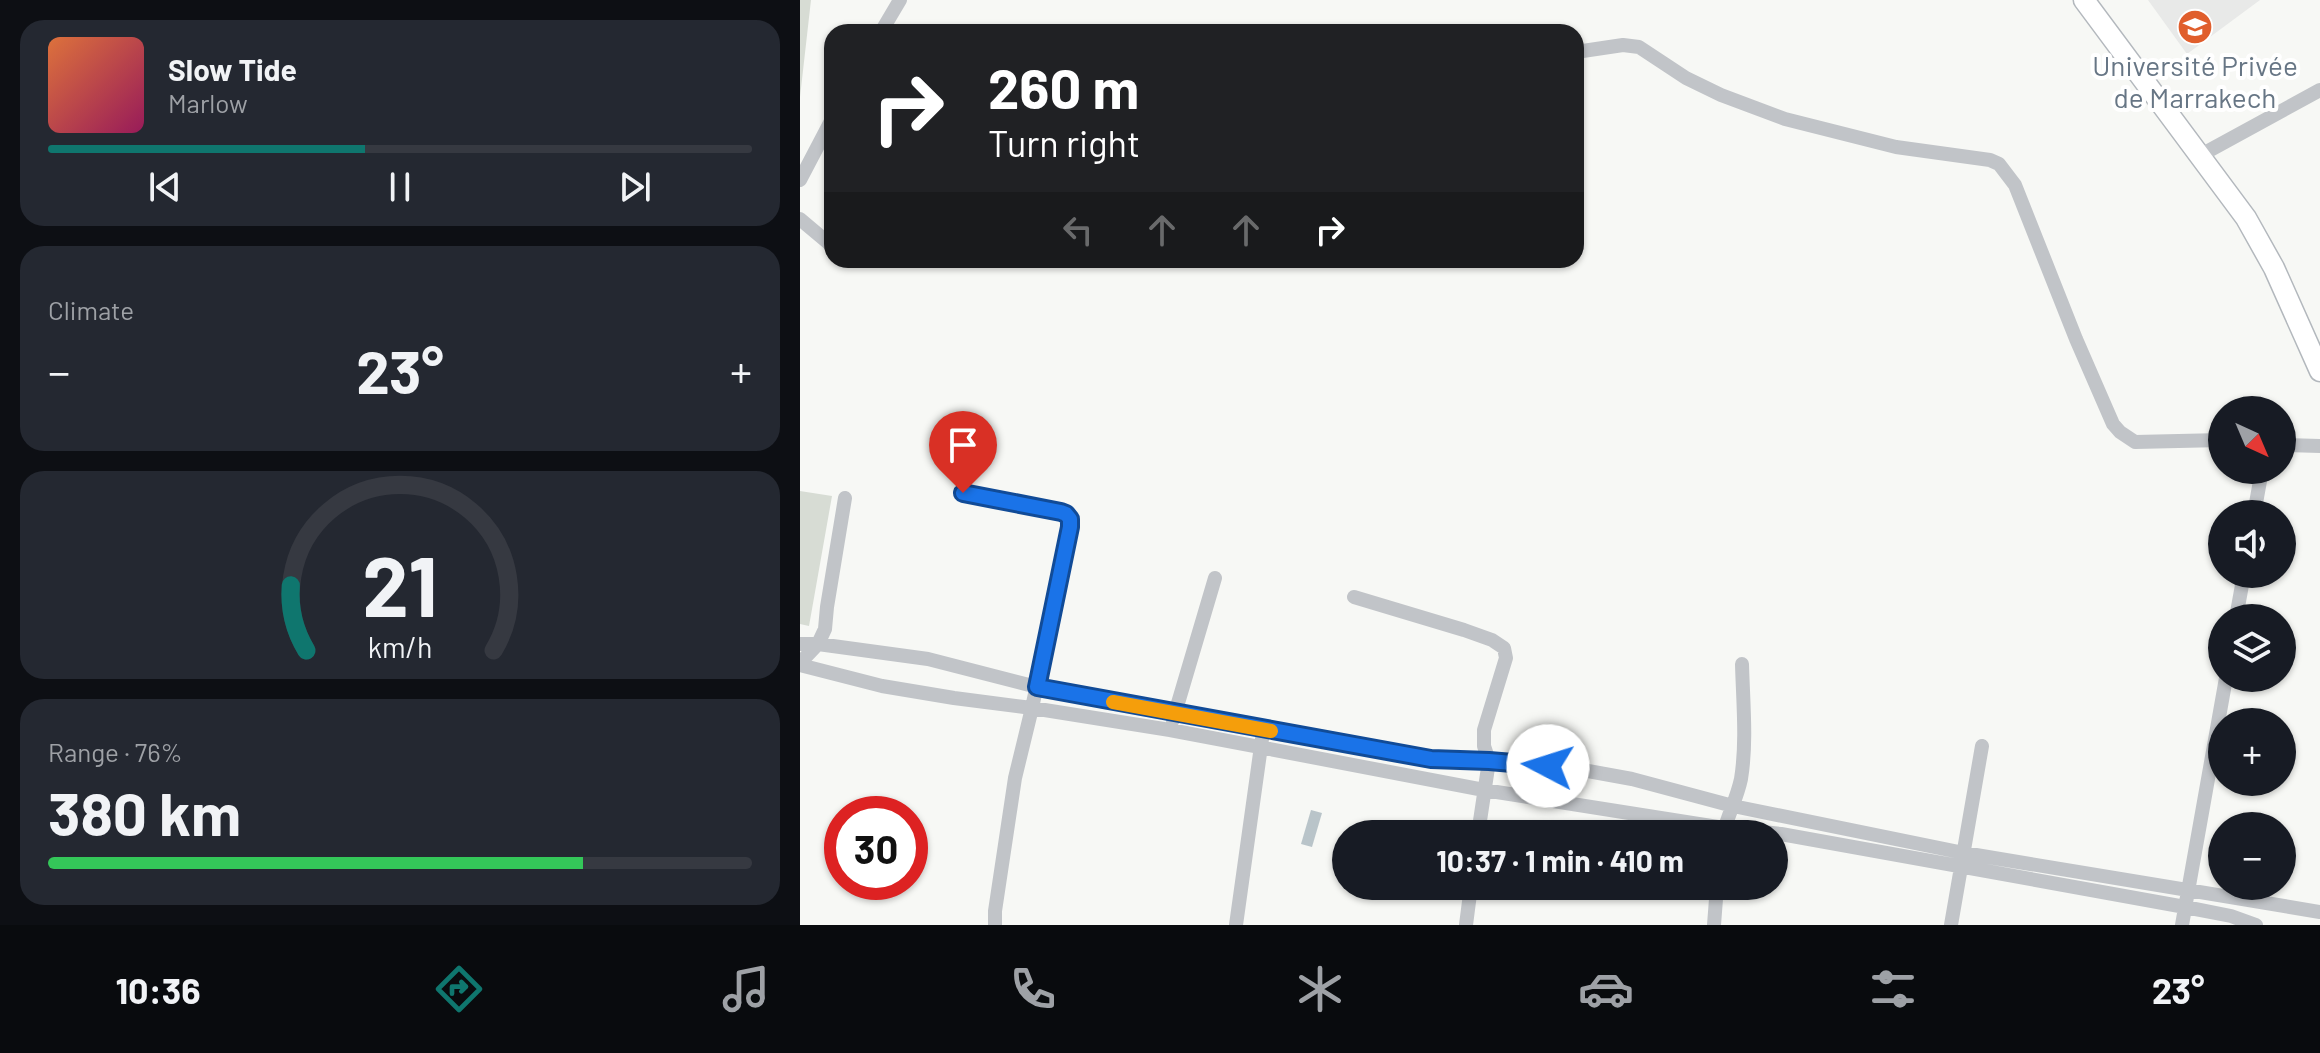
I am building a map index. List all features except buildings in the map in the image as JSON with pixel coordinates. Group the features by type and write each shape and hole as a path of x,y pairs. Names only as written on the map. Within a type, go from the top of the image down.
{"main road":[{"path":"2084,0 2246,218 2274,268 2320,371"}],"street":[{"path":"886,24 900,0"},
{"path":"1584,51 1623,45 1639,47 1686,78 1785,119 1896,147 1990,160 1999,164 2015,185 2113,424 2135,442 2208,441"},
{"path":"2201,155 2320,90"},
{"path":"800,180 824,134"},
{"path":"800,219 824,239"},
{"path":"2296,445 2320,446"},
{"path":"963,493 1061,512 1070,519 1037,687 1015,778 995,925"},
{"path":"845,498 825,629 818,644 800,664 882,686 1170,730 1660,820"},
{"path":"1170,730 1215,578"},
{"path":"1354,597 1464,630 1504,648 1506,658 1484,730 1484,746 1489,761 1480,820"},
{"path":"800,644 928,659 1037,687 1431,759 1577,769 1632,779 1962,860"},
{"path":"1728,820 1741,780 1743,763 1742,664"},
{"path":"2182,925 2224,692"},
{"path":"1236,925 1263,729"},
{"path":"1951,925 1982,746"},
{"path":"1788,835 1962,860 2187,900 2254,902 2320,912"},
{"path":"1466,925 1469,900"},
{"path":"1714,925 1716,900"},
{"path":"2187,900 2253,924 2254,902"}],"shaded area":[{"path":"800,0 811,0 800,97"},
{"name":"Université Privée de Marrakech","path":"2148,0 2260,0 2187,54"},
{"path":"800,491 832,496 809,626 800,624"},
{"path":"1311,810 1322,813 1312,847 1301,844"}],"slow traffic":[{"path":"1113,702 1271,731"}],"place":[{"name":"Université Privée de Marrakech","path":"2195,27"}],"route":[{"path":"963,493 1069,516 1070,527 1037,687 1431,759 1548,766"}]}
